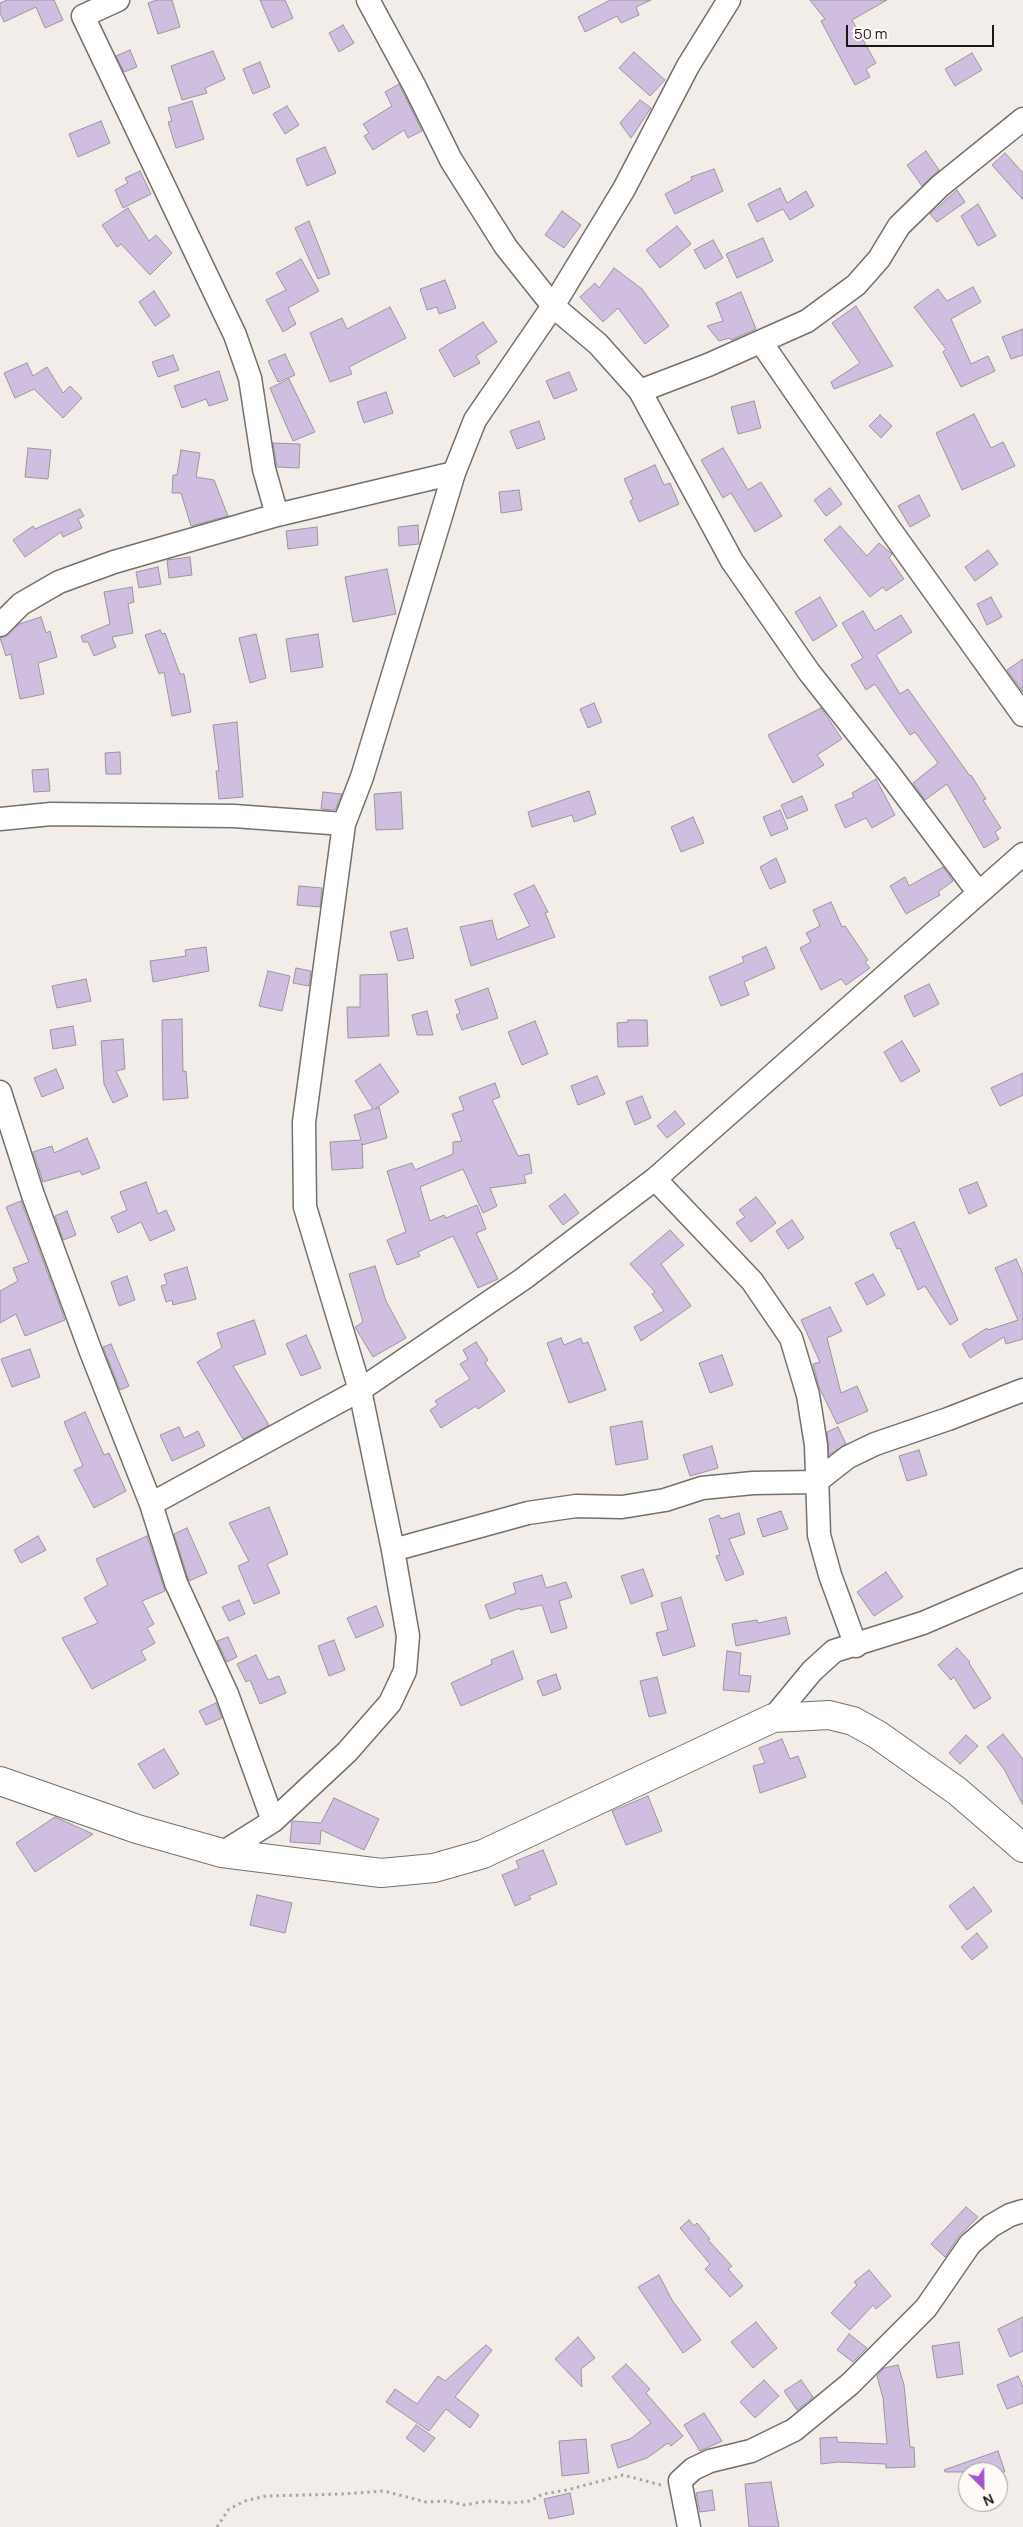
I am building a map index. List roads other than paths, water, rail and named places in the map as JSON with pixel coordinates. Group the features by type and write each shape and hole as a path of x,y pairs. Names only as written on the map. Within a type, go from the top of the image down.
{"street":[{"path":"118,0 77,8 235,335 250,378 264,469 277,515"},
{"path":"368,0 414,85 451,160 506,246 553,306 598,344 640,391 737,569 809,672 978,892"},
{"path":"222,1853 273,1821 347,1752 390,1703 405,1671 408,1636 393,1550 360,1390 305,1207 304,1122 344,824 362,777 454,473 475,420 553,306 624,189 688,66 729,0"},
{"path":"640,391 807,322 856,285 879,259 899,226 940,186 1023,119"},
{"path":"761,342 889,528 1023,715"},
{"path":"0,625 21,604 59,582 114,562 277,515 454,473"},
{"path":"0,819 51,814 234,816 344,824"},
{"path":"151,1504 360,1390 523,1279 655,1178 1023,854"},
{"path":"0,1092 40,1214 91,1352 151,1504 176,1584 227,1694 273,1821"},
{"path":"655,1178 752,1281 791,1338 808,1395 816,1445 819,1534 830,1575 856,1646"},
{"path":"393,1550 528,1513 576,1506 622,1507 665,1500 702,1488 816,1482 848,1458 875,1444 948,1419 1023,1390"},
{"path":"773,1718 812,1671 834,1651 856,1646 923,1623 1023,1580"},
{"path":"0,1781 137,1829 222,1853 381,1873 434,1868 482,1854 773,1718 829,1715 853,1720 885,1740 957,1791 1022,1848"},
{"path":"689,2527 680,2481 693,2469 710,2461 752,2451 794,2430 850,2384 926,2308 970,2244 991,2226 1010,2215 1023,2211"}]}
